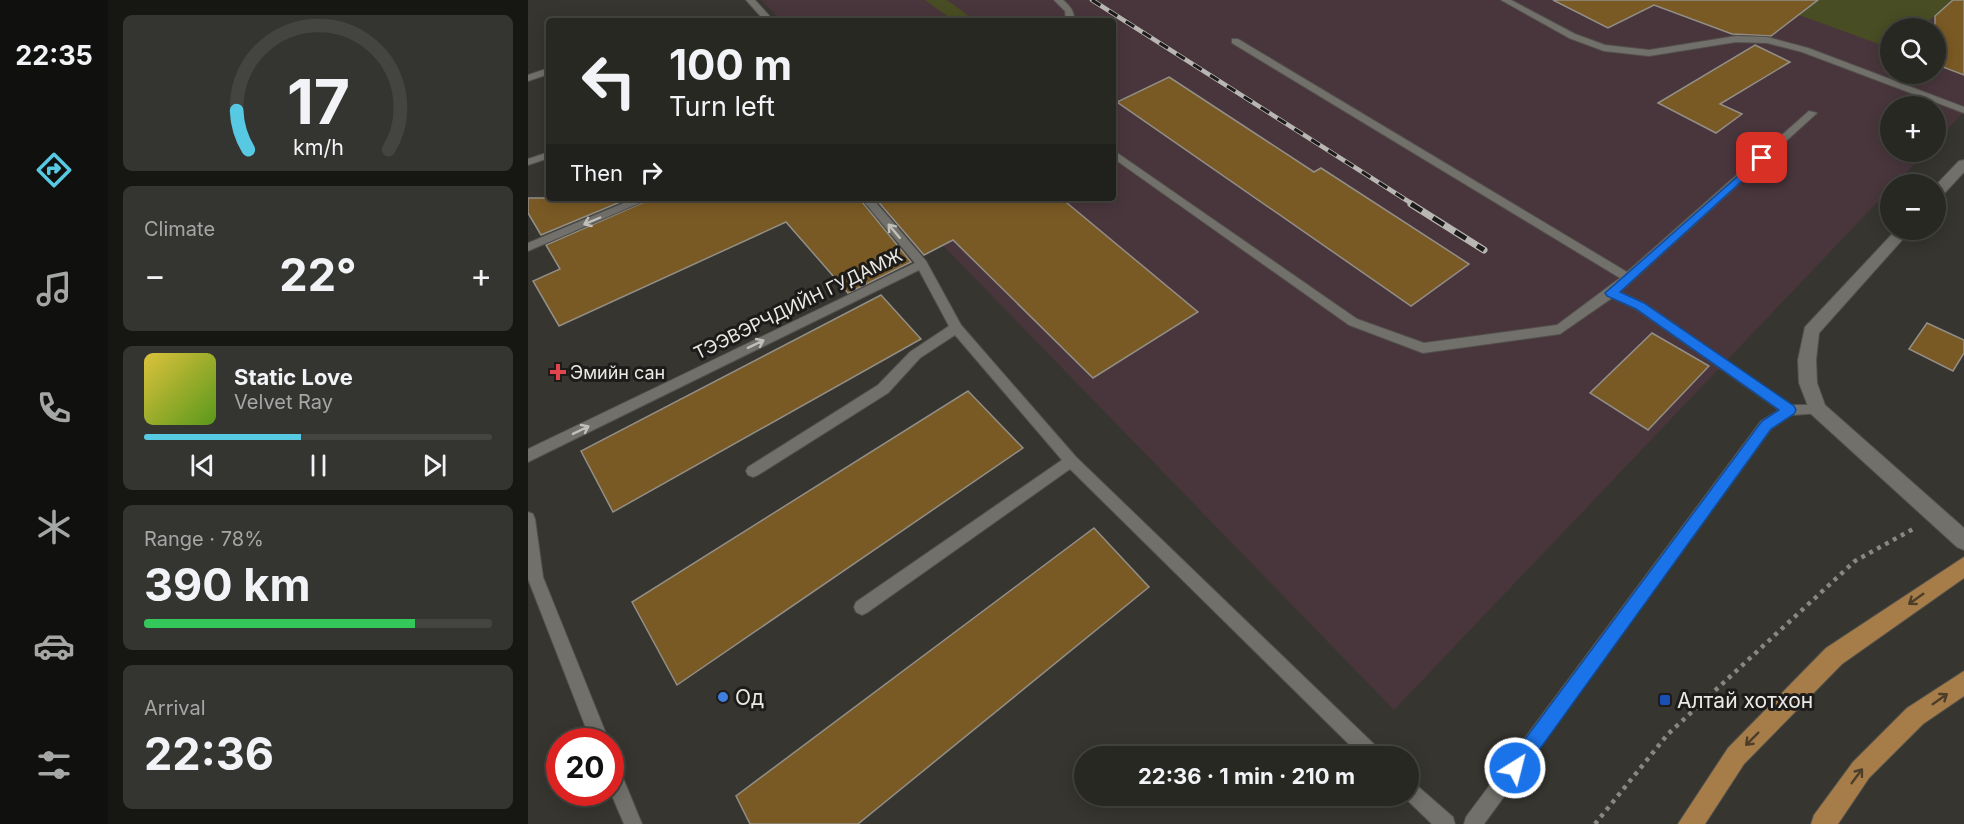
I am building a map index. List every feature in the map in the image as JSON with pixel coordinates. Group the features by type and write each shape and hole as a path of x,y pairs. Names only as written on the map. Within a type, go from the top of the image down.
{"main road":[{"path":"1690,824 1736,756 1834,656 1964,566"},
{"path":"1823,824 1861,770 1916,716 1964,682"}],"street":[{"path":"1946,183 1964,164"},
{"path":"1895,240 1811,331 1806,360 1808,383 1817,409 1964,541"}],"lane":[{"path":"750,0 767,18"},
{"path":"1058,0 1070,13 1070,18"},
{"path":"1505,0 1572,36 1604,48 1649,53 1736,39 1767,40 1805,50 1964,110"},
{"path":"1235,41 1628,278"},
{"path":"528,78 546,72"},
{"path":"1116,155 1353,322 1424,348 1560,329 1611,293 1812,113"},
{"path":"528,162 546,155"},
{"path":"528,247 639,201"},
{"path":"869,201 922,264 956,328 1071,461 1364,746"},
{"name":"ТЭЭВЭРЧДИЙН ГУДАМЖ","path":"528,456 922,264"},
{"path":"1611,293 1640,306 1789,410"},
{"path":"753,471 883,388 915,355 956,328"},
{"path":"1473,824 1766,425 1789,410 1817,409"},
{"path":"862,607 1071,461"},
{"path":"528,519 535,577 595,728"},
{"path":"1419,799 1446,824"},
{"path":"624,802 633,824"}],"path":[{"path":"1595,824 1668,734 1855,561 1938,516"}],"shaded area":[{"path":"761,0 1964,0 1964,112 1946,131 1946,96 1880,96 1880,162 1916,162 1905,174 1880,174 1880,200 1394,710 900,201 1116,201 1116,18 779,18"}],"green space":[{"path":"925,0 947,0 968,15 961,18 950,18"},
{"path":"1818,0 1953,0 1932,18 1880,18 1880,44 1799,15"}],"building":[{"path":"1553,0 1818,0 1771,36 1732,34 1654,5 1608,28"},
{"path":"1953,0 1964,0 1964,75 1946,68 1946,18 1935,18"},
{"path":"1755,45 1790,62 1720,104 1742,114 1716,133 1658,103"},
{"path":"1169,77 1314,172 1321,168 1469,264 1411,306 1117,102"},
{"path":"528,198 546,198 546,201 623,201 541,235 528,213"},
{"path":"646,201 861,201 911,262 848,293 786,222 559,326 533,281 560,269 546,245"},
{"path":"878,201 1065,201 1198,312 1093,378 953,240 924,255"},
{"path":"881,295 921,339 613,512 581,451"},
{"path":"1927,323 1964,340 1964,353 1953,371 1909,349"},
{"path":"1652,333 1709,366 1648,430 1590,393"},
{"path":"968,391 1023,448 677,685 632,602"},
{"path":"1094,528 1149,587 858,824 750,824 736,796"}],"railway":[{"path":"1092,0 1414,205"},
{"path":"1411,204 1484,250"}],"place":[{"name":"Эмийн сан","path":"558,372"},
{"name":"Од","path":"723,697"},
{"name":"Алтай хотхон","path":"1665,700"}],"route":[{"path":"1515,768 1766,425 1789,410 1640,306 1611,293 1762,158"}]}
